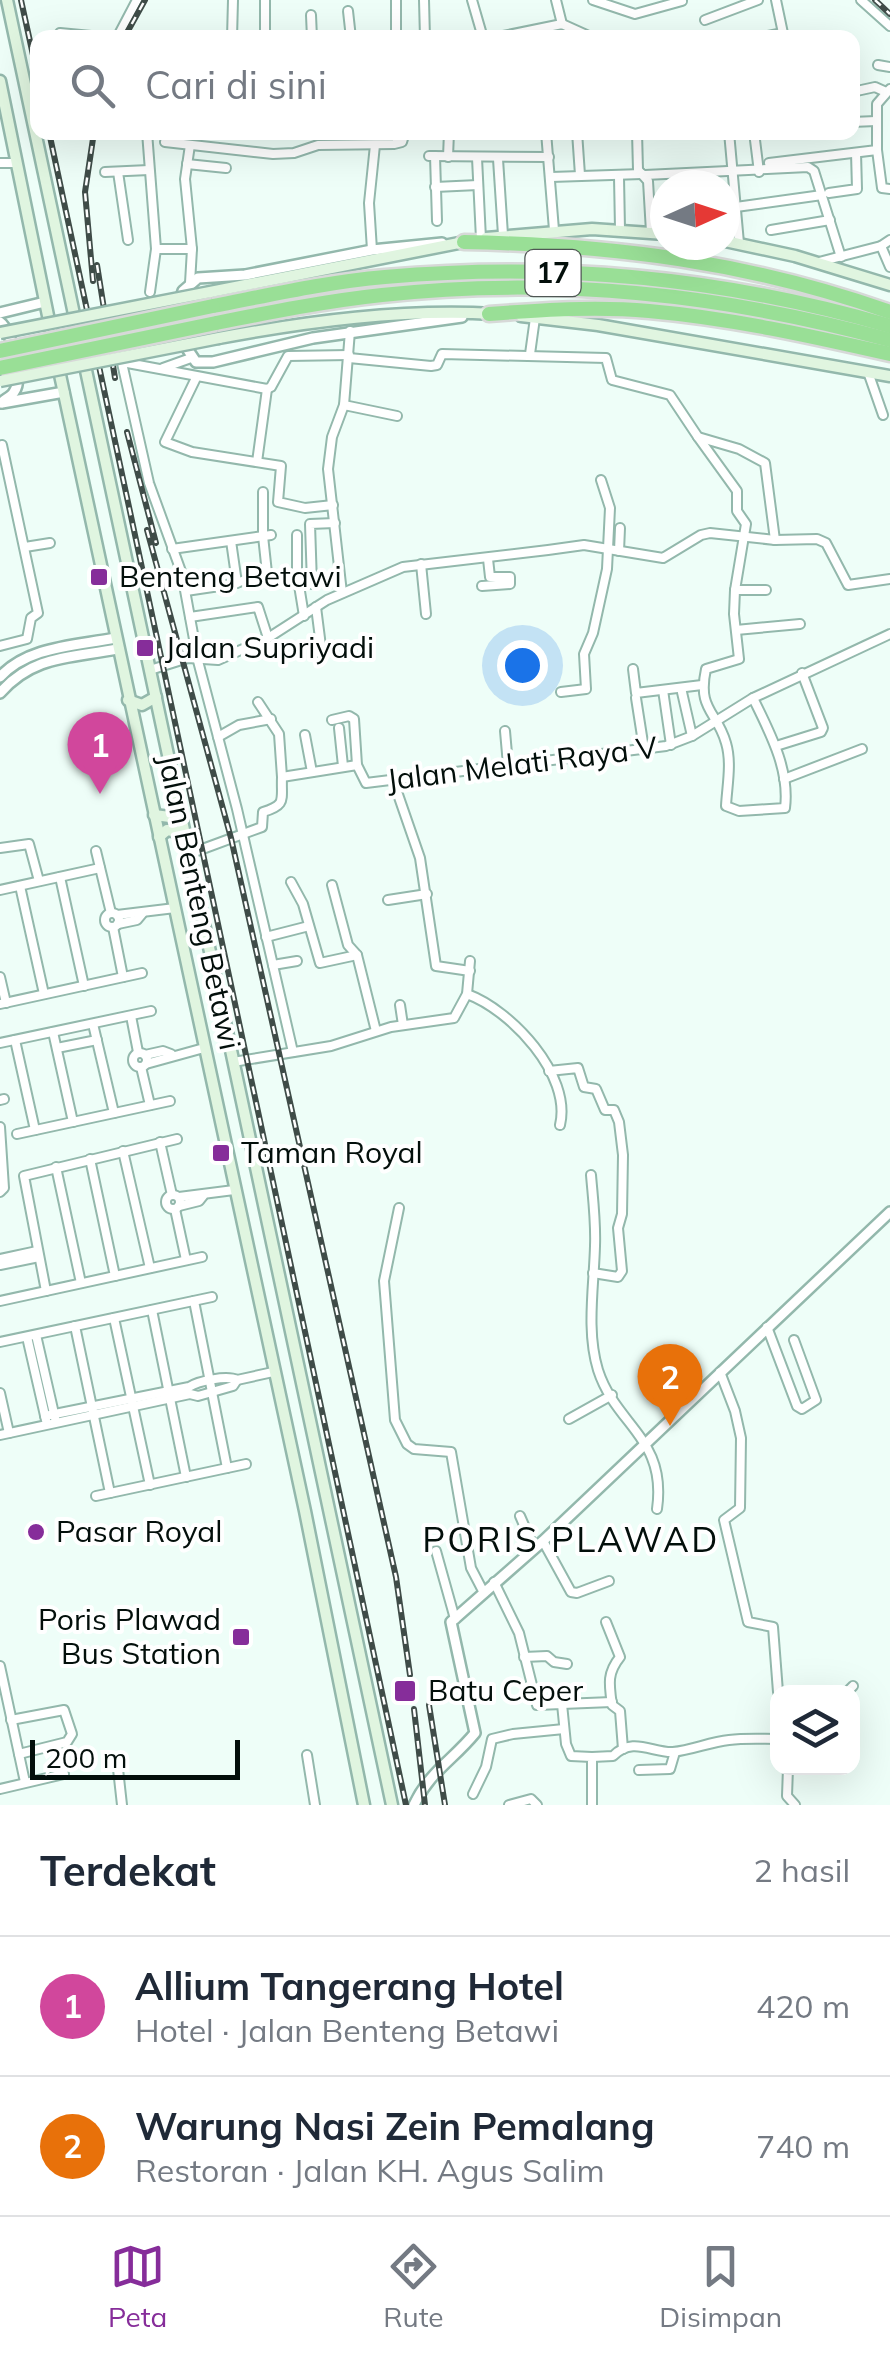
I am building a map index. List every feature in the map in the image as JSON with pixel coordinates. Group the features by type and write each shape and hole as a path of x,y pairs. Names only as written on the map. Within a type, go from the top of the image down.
{"highway":[{"path":"464,242 522,243 687,259 818,287 890,312"},
{"name":"17","path":"0,350 211,299 391,276 570,273 656,278 816,304 890,326"},
{"name":"17","path":"0,368 218,331 386,294 489,288 654,292 744,304 890,340"},
{"path":"488,314 580,308 649,311 738,323 890,354"}],"main road":[{"name":"Jalan Benteng Betawi","path":"7,0 30,99"},
{"name":"Jalan Benteng Betawi","path":"0,83 4,120 14,146 364,1805"},
{"name":"Jalan Benteng Betawi","path":"37,140 392,1805"},
{"path":"14,146 33,146 37,140"},
{"path":"18,168 26,162 43,168"},
{"path":"0,334 211,299 481,238 554,230 650,232"},
{"path":"740,243 819,262 890,285"},
{"path":"0,381 218,331 333,320 488,314 598,325 890,376"},
{"path":"128,700 142,705 156,697"},
{"path":"134,725 142,713 158,710"},
{"path":"154,814 170,818 180,809"},
{"path":"159,836 167,830 184,833"}],"street":[{"path":"119,30 137,0"},
{"path":"232,30 233,0"},
{"path":"265,0 266,30"},
{"path":"396,0 396,30"},
{"path":"424,0 425,30"},
{"path":"472,0 481,30"},
{"path":"556,0 568,30"},
{"path":"593,0 635,14 682,1"},
{"path":"705,20 758,0"},
{"path":"776,0 783,30"},
{"path":"861,0 890,26"},
{"path":"348,11 350,30"},
{"path":"312,14 312,30"},
{"path":"548,30 566,25 576,30"},
{"path":"878,66 890,67"},
{"path":"860,90 875,87 888,90 877,104 876,121 882,188 890,190"},
{"path":"860,122 876,121"},
{"path":"148,140 156,249 150,292"},
{"path":"317,140 318,144"},
{"path":"165,142 273,154 294,153 318,144 375,145 401,140"},
{"path":"448,140 448,157"},
{"path":"547,140 554,230"},
{"path":"578,140 580,175"},
{"path":"638,140 638,170 643,174 650,200"},
{"path":"730,140 732,170"},
{"path":"755,140 759,172"},
{"path":"190,145 186,164 186,207 192,248 190,283"},
{"path":"372,250 370,202 375,145"},
{"path":"0,149 14,146"},
{"path":"769,164 877,150"},
{"path":"740,206 857,189 856,153"},
{"path":"437,222 432,156 549,157"},
{"path":"477,158 481,238"},
{"path":"498,159 503,235"},
{"path":"0,163 18,168"},
{"path":"186,164 226,168"},
{"path":"740,172 808,167 814,170 825,194 841,257"},
{"path":"105,172 149,170"},
{"path":"118,172 128,240"},
{"path":"551,177 650,174"},
{"path":"619,177 620,229"},
{"path":"435,186 478,185"},
{"path":"771,230 830,220"},
{"path":"819,262 881,246 890,240"},
{"path":"464,242 372,250 245,275 209,276 190,283 183,291 178,308 184,344 196,362 213,362 350,332 488,314"},
{"path":"881,246 890,267"},
{"path":"156,249 192,248"},
{"path":"0,313 45,302"},
{"path":"530,354 534,318"},
{"path":"0,322 8,329 18,374 14,392 0,403"},
{"path":"114,328 149,483 186,591 198,661 293,1052"},
{"path":"342,593 328,453 344,405 350,332"},
{"path":"122,363 267,390 290,356 349,356 434,366 442,354 606,358 612,380 670,395 737,491 737,511 746,524 736,590 739,660 706,669 702,685 730,758 726,806 739,811 785,808 784,780 776,746 752,698"},
{"path":"162,368 191,358"},
{"path":"868,372 884,414"},
{"path":"196,378 164,442 192,452 282,466 278,502 305,508 333,505"},
{"path":"257,462 267,390"},
{"path":"0,403 64,392"},
{"path":"344,405 397,416"},
{"path":"698,437 738,449 766,463 775,540"},
{"path":"1,642 27,639 29,624 38,610 1,445 13,443"},
{"path":"560,692 586,689 584,654 606,582 610,508 601,480"},
{"path":"186,591 267,574 263,492"},
{"path":"312,584 310,524 336,524"},
{"path":"619,551 620,528"},
{"path":"150,670 188,658 218,660 268,638 342,593 402,567 488,559 571,544 663,558 706,533 775,540 817,539 826,543 848,585 890,578"},
{"path":"172,549 267,535"},
{"path":"298,535 297,573 304,616"},
{"path":"231,540 237,583"},
{"path":"24,548 50,543"},
{"path":"482,586 510,584 510,577 490,578 488,559"},
{"path":"421,564 426,614"},
{"path":"736,590 766,590"},
{"path":"190,617 258,607 268,638"},
{"path":"316,607 322,654"},
{"path":"736,630 800,624"},
{"name":"Jalan Melati Raya V","path":"282,776 357,765 366,783 671,745 752,698 890,634"},
{"path":"0,676 25,657 116,644"},
{"path":"0,693 28,668 86,649"},
{"path":"633,669 636,693 702,685"},
{"path":"776,746 821,732 823,728 802,673"},
{"path":"681,688 692,736"},
{"path":"664,690 671,745"},
{"path":"636,698 644,749"},
{"path":"189,854 262,826 265,810 279,808 279,734 258,702"},
{"path":"343,766 335,724 353,717 357,765"},
{"path":"218,737 240,725 271,719"},
{"path":"505,732 508,765"},
{"path":"305,734 312,772"},
{"path":"784,780 862,749"},
{"path":"234,1062 350,1042 402,1026 454,1018 467,994 470,966 436,966 420,858 393,780"},
{"path":"0,848 29,844 39,881"},
{"path":"96,852 115,920 123,977"},
{"path":"0,890 100,868"},
{"path":"60,877 84,986"},
{"path":"291,882 301,900 320,963 357,955"},
{"path":"332,885 348,945 357,955 376,1032"},
{"path":"20,886 44,994"},
{"path":"388,900 427,894"},
{"path":"115,920 137,920 142,914 175,908"},
{"path":"266,936 308,926"},
{"path":"273,965 296,962"},
{"path":"0,977 3,1004 142,973"},
{"path":"467,994 494,1009 540,1052 563,1103 560,1125"},
{"path":"400,1006 402,1026"},
{"path":"0,1043 151,1011"},
{"path":"131,1016 150,1106"},
{"path":"93,1024 114,1113"},
{"path":"53,1032 73,1122"},
{"path":"15,1040 35,1130"},
{"path":"56,1048 97,1040"},
{"path":"142,1060 164,1060 172,1054 204,1048"},
{"path":"549,1071 578,1068 584,1087 596,1089 604,1110 614,1110 618,1117 623,1155 622,1214 618,1228 622,1271 618,1276 593,1272"},
{"path":"17,1134 170,1101"},
{"path":"0,1127 2,1191"},
{"path":"46,1291 24,1176 177,1138"},
{"path":"160,1142 186,1260"},
{"path":"123,1151 150,1268"},
{"path":"90,1159 116,1276"},
{"path":"56,1166 81,1283"},
{"path":"592,1175 594,1347 599,1372 645,1442 659,1476 657,1509"},
{"path":"176,1202 199,1202 204,1196 234,1190"},
{"path":"399,1208 384,1281 395,1420 407,1444 414,1449 451,1452 472,1568 484,1593"},
{"path":"414,1805 440,1765 475,1733 450,1629 454,1618 538,1544 890,1212"},
{"path":"0,1262 38,1254"},
{"path":"0,1301 202,1257"},
{"path":"0,1342 212,1297"},
{"path":"194,1301 227,1468"},
{"path":"152,1310 186,1477"},
{"path":"114,1318 150,1485"},
{"path":"75,1326 110,1493"},
{"path":"767,1328 797,1406 802,1409 816,1400 794,1340"},
{"path":"32,1336 51,1419"},
{"path":"0,1393 4,1434 51,1419 210,1387 232,1377 237,1380 273,1372"},
{"path":"720,1372 741,1438 740,1508 724,1520 748,1622 773,1627 777,1685"},
{"path":"569,1419 612,1396"},
{"path":"96,1496 246,1464"},
{"path":"520,1516 571,1592 609,1581"},
{"path":"436,1551 454,1618"},
{"path":"494,1582 519,1634 537,1706 612,1702"},
{"path":"606,1622 620,1657 610,1668 612,1702 620,1710 624,1749"},
{"path":"524,1657 547,1656 567,1664"},
{"path":"0,1666 25,1782"},
{"path":"562,1704 570,1756 613,1756 624,1749 647,1746 675,1752 728,1740 770,1738"},
{"path":"12,1720 64,1710 70,1738 68,1742 19,1754"},
{"path":"473,1794 487,1764 492,1739 564,1729"},
{"path":"639,1770 670,1770 675,1752"},
{"path":"307,1755 314,1805"},
{"path":"592,1758 592,1805"},
{"path":"117,1760 122,1805"},
{"path":"0,1789 64,1774"},
{"path":"788,1775 787,1796 795,1805"},
{"path":"509,1805 531,1799 537,1805"}],"railway":[{"path":"21,0 30,41"},
{"path":"128,30 145,0"},
{"path":"875,0 890,14"},
{"path":"51,140 406,1805"},
{"path":"93,140 85,192 93,281"},
{"path":"97,265 115,378"},
{"path":"127,432 156,543"},
{"path":"147,530 231,838 396,1577 410,1675"},
{"path":"429,1705 445,1805"},
{"path":"414,1709 425,1805"}],"place":[{"name":"Benteng Betawi","path":"99,577"},
{"name":"Jalan Supriyadi","path":"145,648"},
{"name":"Allium Tangerang Hotel","path":"100,794"},
{"name":"Taman Royal","path":"221,1153"},
{"name":"Warung Nasi Zein Pemalang","path":"670,1426"},
{"name":"Pasar Royal","path":"36,1532"},
{"name":"Poris Plawad Bus Station","path":"241,1637"},
{"name":"Batu Ceper","path":"405,1691"}],"district":[{"name":"PORIS PLAWAD","path":"571,1540"}]}
